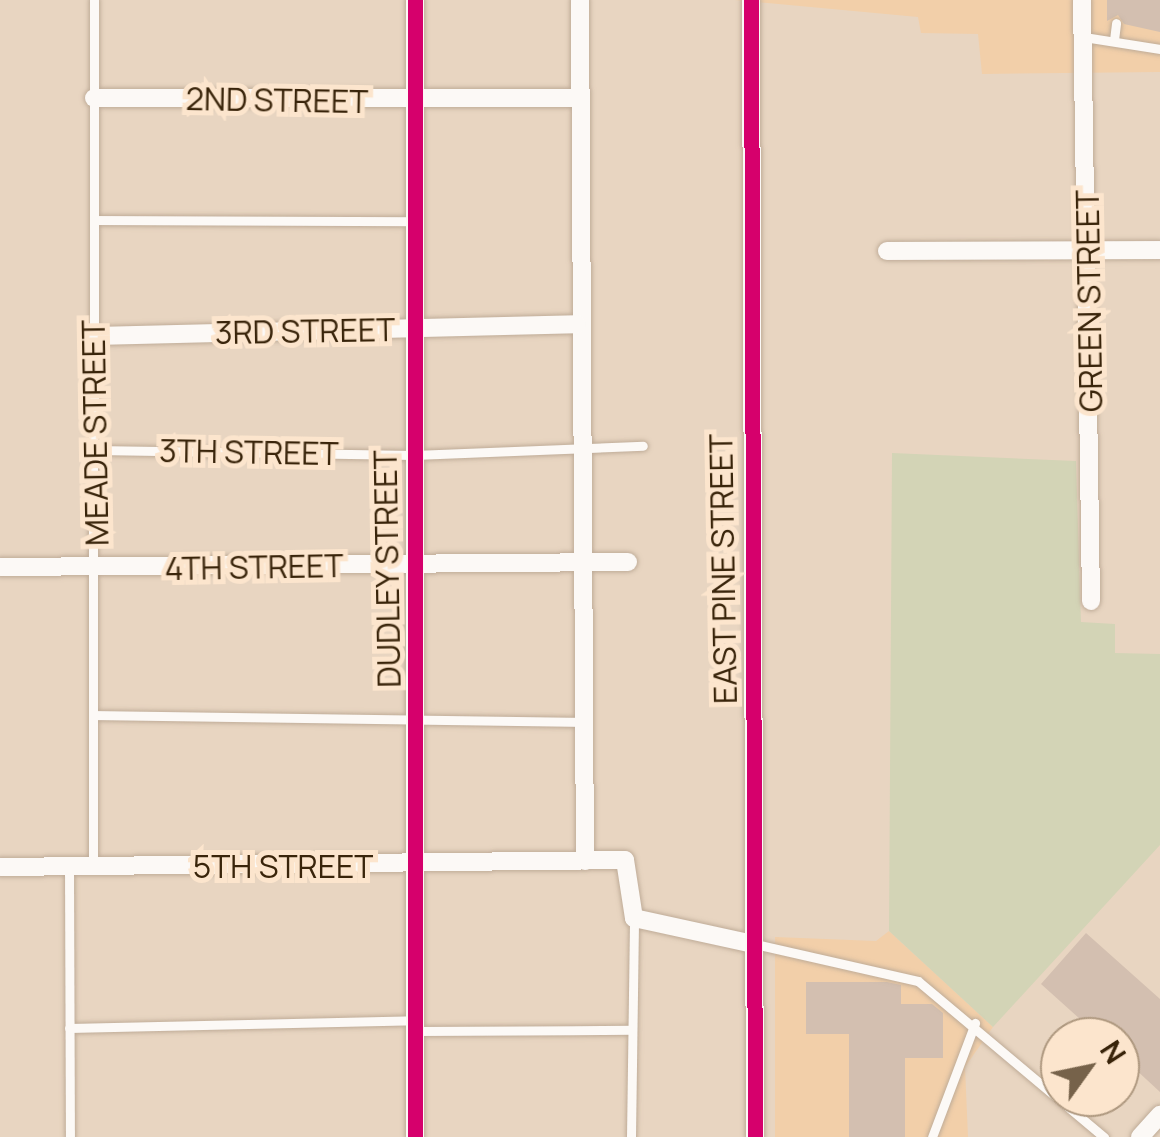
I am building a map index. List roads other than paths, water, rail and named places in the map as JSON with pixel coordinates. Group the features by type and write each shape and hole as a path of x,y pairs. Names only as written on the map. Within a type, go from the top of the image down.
{"street":[{"name":"DUDLEY STREET","path":"415,0 415,1137"},
{"path":"580,0 577,324 585,861"},
{"name":"EAST PINE STREET","path":"751,0 756,1137"},
{"name":"GREEN STREET","path":"1082,0 1090,254 1091,601"},
{"name":"2ND STREET","path":"94,98 416,102 580,98"},
{"path":"887,251 1090,254 1160,250"},
{"name":"3RD STREET","path":"94,336 577,324"},
{"name":"4TH STREET","path":"0,567 628,562"},
{"name":"5TH STREET","path":"0,867 418,866 626,860 634,918"},
{"path":"634,918 753,944"},
{"path":"1140,1137 1160,1115"}],"lane":[{"name":"MEADE STREET","path":"93,866 97,568 94,0"},
{"path":"1114,40 1116,23"},
{"path":"1083,37 1160,49"},
{"path":"94,220 414,221"},
{"name":"3TH STREET","path":"96,450 414,455 642,446"},
{"path":"95,715 416,716 583,722"},
{"path":"68,866 70,1137"},
{"path":"631,1137 634,918"},
{"path":"753,944 918,981 975,1024 1104,1137"},
{"path":"932,1137 975,1024"},
{"path":"70,1028 416,1025 632,1030"}]}
